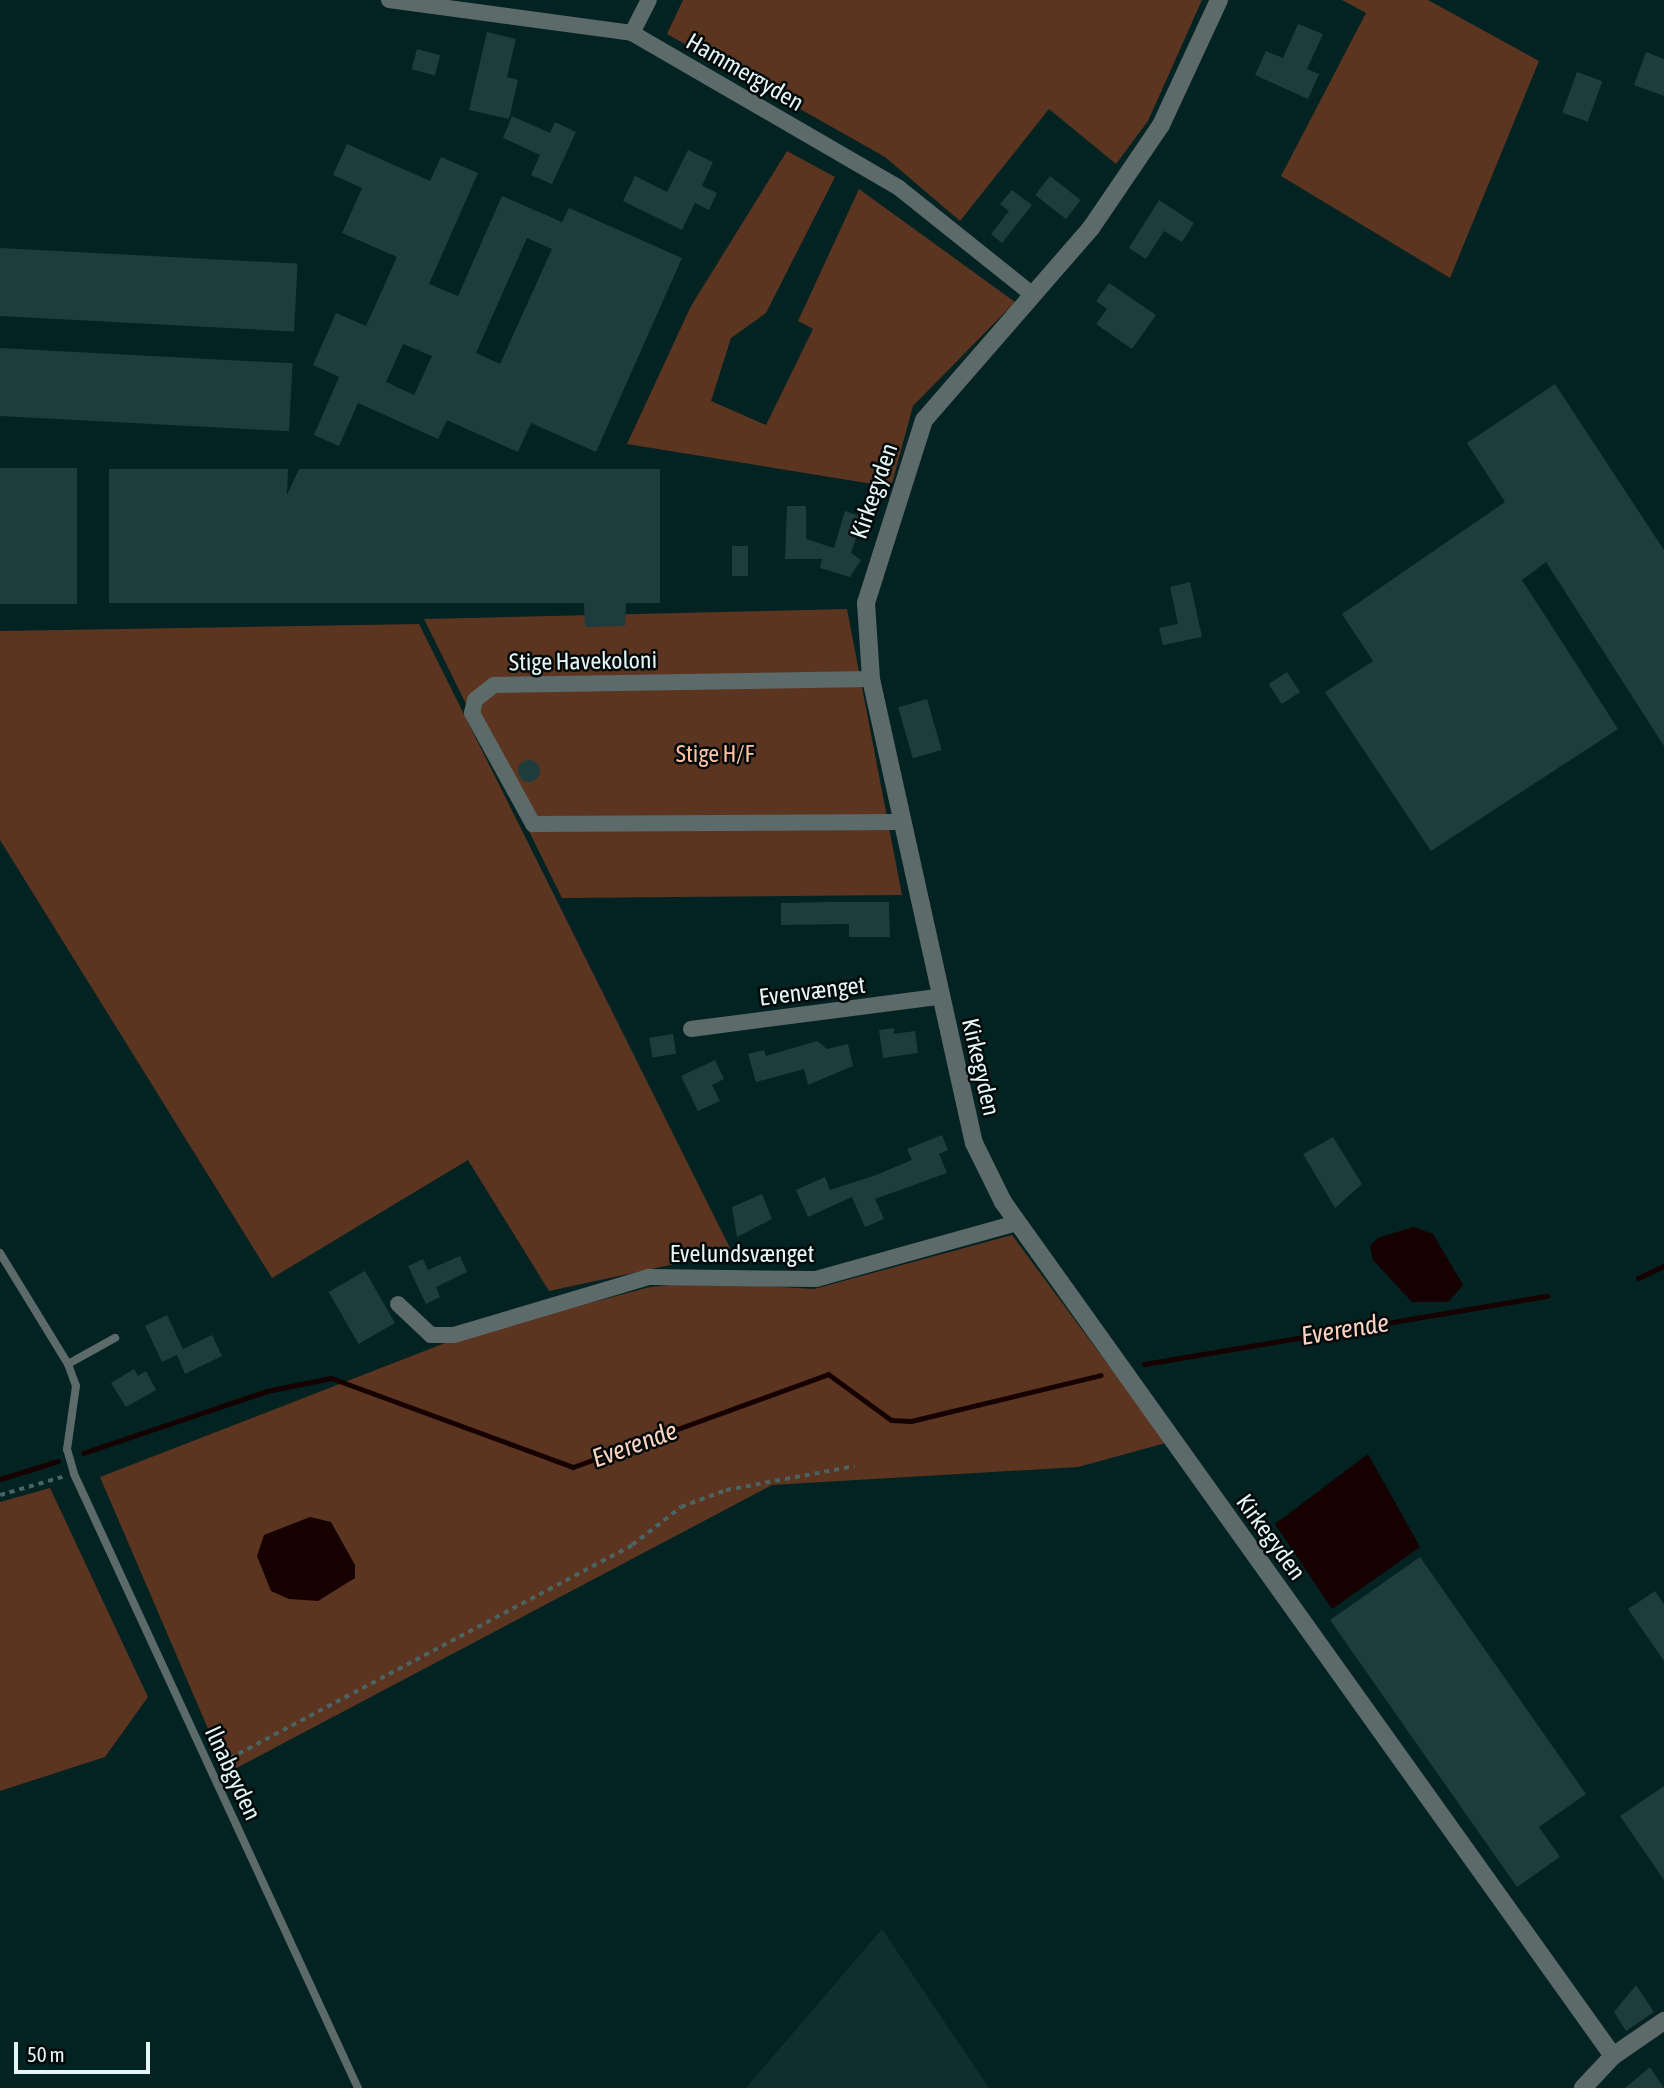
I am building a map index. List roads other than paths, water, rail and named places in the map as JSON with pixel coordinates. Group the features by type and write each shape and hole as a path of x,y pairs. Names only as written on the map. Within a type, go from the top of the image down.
{"street":[{"name":"Hammergyden","path":"388,0 632,33 899,188 1033,295"},
{"path":"632,33 649,0"},
{"name":"Kirkegyden","path":"1219,0 1161,125 1091,228 925,420 866,603 871,679 939,997 974,1143 1016,1223 1613,2056"},
{"name":"Stige Havekoloni","path":"871,679 494,685 475,699 472,713 533,824 902,822"},
{"name":"Evenvænget","path":"691,1029 939,997"},
{"name":"Evelundsvænget","path":"398,1304 431,1335 454,1335 649,1277 816,1279 1016,1223"},
{"path":"1583,2088 1613,2056 1664,2021"}],"lane":[{"path":"0,1253 68,1364 115,1338"},
{"name":"Ilnabgyden","path":"68,1364 76,1387 67,1449 74,1474 358,2088"}],"waterway":[{"name":"Everende","path":"1638,1278 1664,1266"},
{"name":"Everende","path":"1144,1364 1547,1296"},
{"name":"Everende","path":"83,1453 267,1391 331,1378 573,1467 828,1374 891,1420 911,1421 1101,1375"},
{"name":"Everende","path":"0,1479 58,1461"}],"park label":[{"name":"Stige H/F","path":"715,754"}]}
